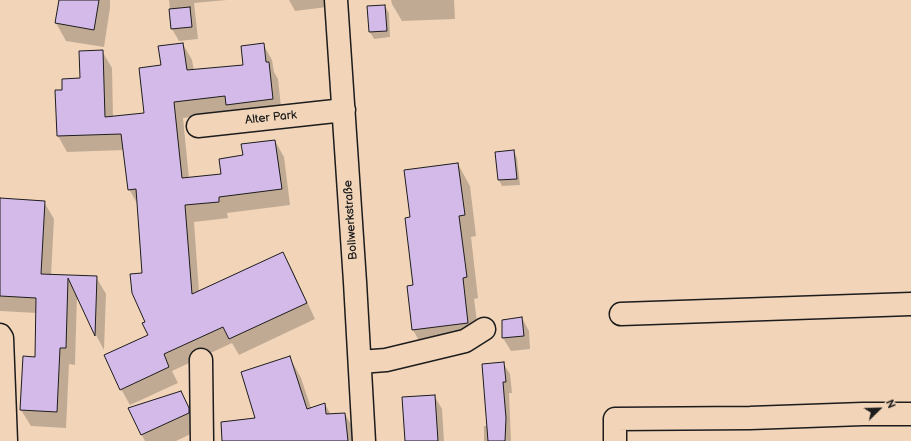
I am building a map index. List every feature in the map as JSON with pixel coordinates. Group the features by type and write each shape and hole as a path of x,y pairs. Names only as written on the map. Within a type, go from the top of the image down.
{"street":[{"name":"Bollwerkstraße","path":"336,0 364,441"},
{"name":"Alter Park","path":"198,126 344,110"},
{"path":"621,314 911,304"},
{"path":"360,362 386,360 465,341 484,329"},
{"path":"0,335 2,338 6,441"},
{"path":"201,360 202,441"},
{"path":"615,441 615,419 750,418 911,414"}],"building":[{"path":"59,0 99,0 94,30 55,23"},
{"path":"385,5 387,31 369,32 367,6"},
{"path":"190,7 192,27 171,29 169,9"},
{"path":"183,43 187,70 243,65 241,46 264,43 266,62 269,62 273,99 226,105 225,96 174,102 182,178 221,174 219,159 243,155 241,144 275,140 282,189 219,197 219,202 185,205 192,294 283,252 307,303 229,339 223,327 164,354 169,367 120,390 104,355 148,335 142,323 145,322 132,293 130,274 142,273 136,189 128,190 121,134 57,136 55,90 62,90 62,79 80,78 79,51 103,50 105,117 144,113 139,68 161,65 158,46"},
{"path":"514,150 517,179 498,180 495,152"},
{"path":"458,163 465,215 459,216 467,277 463,278 468,323 412,330 407,286 413,285 405,218 410,217 404,170"},
{"path":"0,198 45,201 41,274 97,276 95,336 68,278 66,348 60,348 57,412 20,410 23,356 35,357 36,298 0,296"},
{"path":"522,317 524,336 502,338 502,320"},
{"path":"290,356 307,409 325,403 326,414 345,413 348,441 222,441 221,422 255,418 241,372"},
{"path":"504,362 506,382 503,382 506,418 505,441 488,441 482,364"},
{"path":"181,391 189,408 189,413 141,435 128,408"},
{"path":"435,395 438,441 405,441 402,397"}]}
